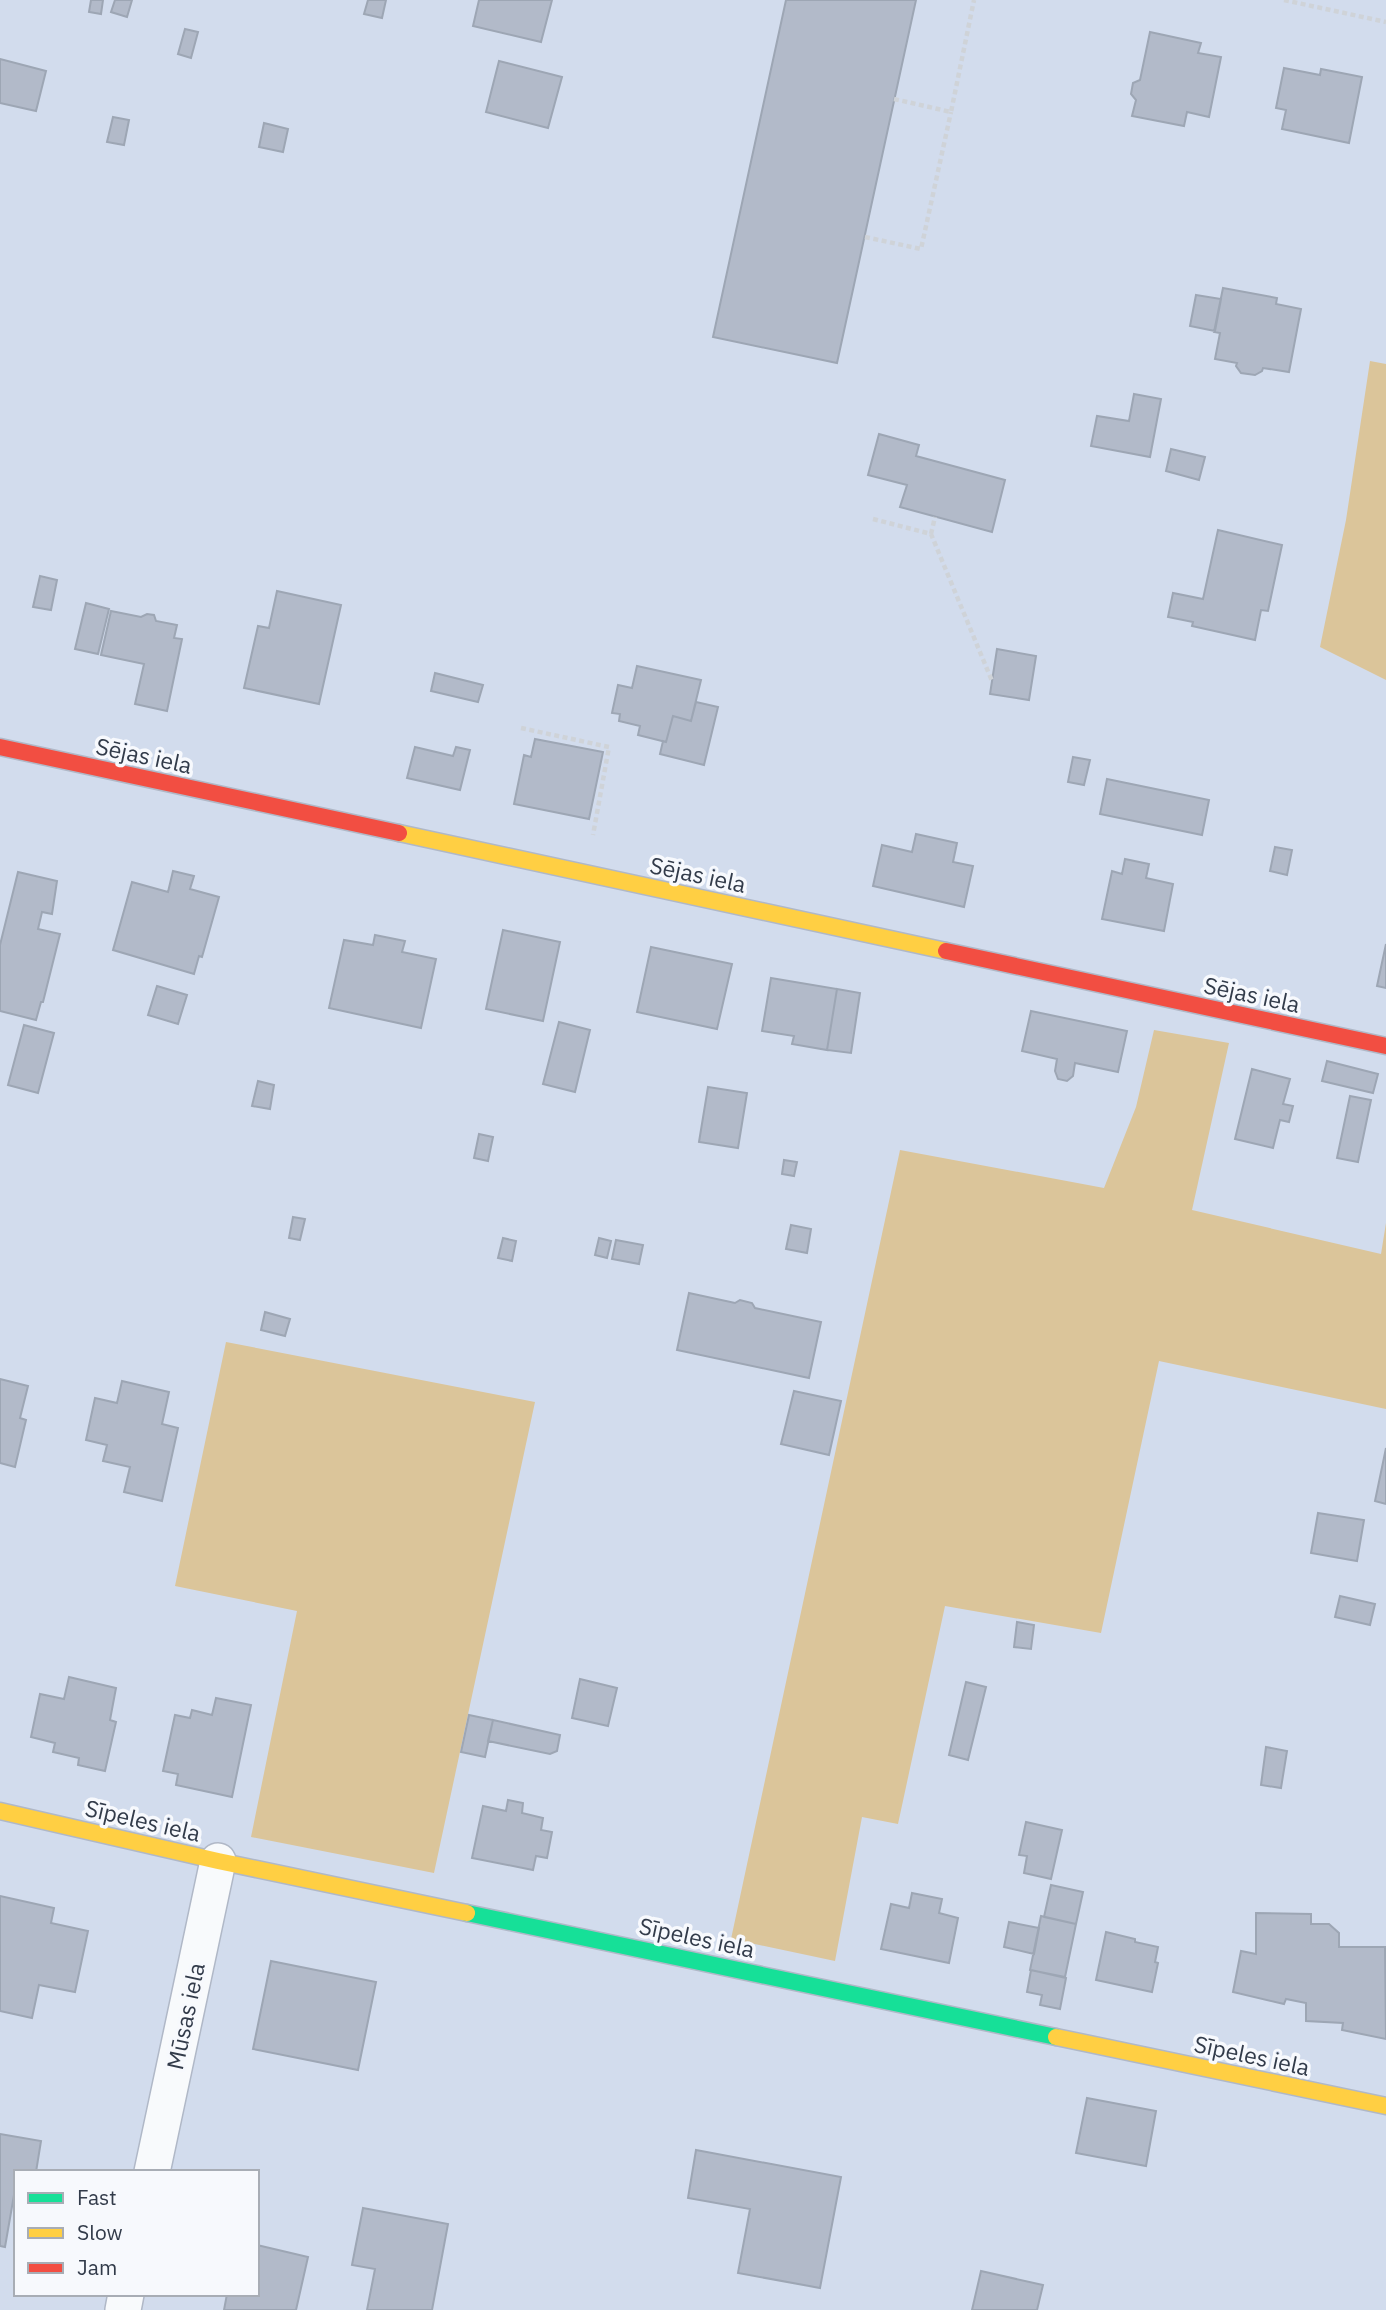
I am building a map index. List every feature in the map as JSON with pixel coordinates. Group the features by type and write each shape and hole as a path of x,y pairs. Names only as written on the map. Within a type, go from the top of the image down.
{"street":[{"name":"Sējas iela","path":"0,747 1386,1046"},
{"name":"Sīpeles iela","path":"0,1811 218,1861 1386,2106"},
{"name":"Mūsas iela","path":"152,2170 218,1861"}],"path":[{"path":"864,237 921,249 974,0"},
{"path":"1284,0 1386,22"},
{"path":"894,99 951,112"},
{"path":"935,517 931,534 992,681"},
{"path":"873,519 931,534"},
{"path":"521,728 609,747 585,874"}],"shaded area":[{"path":"1370,361 1386,364 1386,680 1320,647 1346,520"},
{"path":"1154,1030 1229,1043 1192,1210 1381,1254 1386,1223 1386,1409 1159,1361 1101,1633 945,1606 898,1824 862,1817 835,1961 731,1939 900,1150 1104,1188 1136,1107"},
{"path":"226,1342 535,1402 434,1873 251,1837 297,1611 175,1586"}],"building":[{"path":"91,0 103,0 101,14 89,12"},
{"path":"115,0 132,0 127,17 111,12"},
{"path":"368,0 386,0 382,18 364,14"},
{"path":"479,0 552,0 541,42 473,26"},
{"path":"786,0 916,0 837,363 713,337"},
{"path":"185,29 198,32 191,58 178,54"},
{"path":"1150,32 1201,43 1198,53 1221,57 1209,117 1187,112 1184,126 1132,116 1136,100 1131,94 1133,83 1140,80"},
{"path":"0,59 46,71 36,111 0,103"},
{"path":"499,61 562,77 548,128 486,112"},
{"path":"1284,68 1320,75 1321,69 1362,77 1349,143 1282,129 1286,110 1276,108"},
{"path":"113,117 129,120 124,145 107,142"},
{"path":"264,123 288,129 283,152 259,147"},
{"path":"1223,288 1277,298 1276,304 1301,309 1289,372 1263,368 1255,375 1241,373 1237,363 1215,359 1220,333 1214,332"},
{"path":"1196,295 1221,299 1215,331 1190,326"},
{"path":"1134,394 1161,399 1150,457 1091,446 1097,416 1129,421"},
{"path":"879,434 919,445 916,456 1005,480 992,532 900,507 907,485 868,475"},
{"path":"1171,449 1205,457 1199,480 1166,471"},
{"path":"1218,530 1282,545 1268,611 1261,610 1255,640 1192,626 1193,622 1168,617 1173,593 1203,599"},
{"path":"40,576 57,580 51,610 33,607"},
{"path":"277,591 341,605 319,704 244,688 258,626 269,628"},
{"path":"86,603 109,609 98,654 75,649"},
{"path":"111,611 141,617 154,615 156,621 177,625 174,638 182,639 167,711 135,704 144,664 101,655"},
{"path":"997,649 1036,656 1029,700 990,694"},
{"path":"637,666 701,680 691,721 673,716 666,742 638,735 640,726 619,721 620,714 612,713 618,685 632,688"},
{"path":"435,673 483,685 478,702 431,691"},
{"path":"696,702 718,707 704,765 660,754 673,716 691,721"},
{"path":"535,739 603,752 589,819 514,804 524,755 531,757"},
{"path":"415,747 453,756 456,747 470,750 460,790 407,778"},
{"path":"1073,757 1090,760 1084,785 1068,782"},
{"path":"1107,779 1209,800 1202,835 1100,814"},
{"path":"916,834 957,843 953,862 973,866 964,907 873,886 882,845 912,852"},
{"path":"1275,847 1292,850 1287,875 1270,871"},
{"path":"1125,859 1149,864 1146,878 1173,884 1164,931 1102,919 1112,871 1122,874"},
{"path":"173,871 194,876 190,889 219,897 202,957 199,956 194,974 113,950 132,882 168,892"},
{"path":"18,872 57,881 52,914 42,912 38,929 60,934 36,1020 0,1011 0,945"},
{"path":"503,930 560,942 543,1021 486,1009"},
{"path":"375,935 405,941 402,952 436,959 421,1028 329,1008 344,940 373,945"},
{"path":"1386,944 1386,988 1377,986"},
{"path":"651,947 732,964 717,1029 637,1012"},
{"path":"771,978 837,989 827,1050 792,1044 794,1036 762,1031"},
{"path":"157,986 187,995 178,1024 148,1015"},
{"path":"837,989 860,993 851,1053 827,1050"},
{"path":"1031,1011 1127,1031 1118,1072 1075,1063 1073,1076 1067,1081 1058,1079 1055,1071 1057,1059 1022,1051"},
{"path":"559,1022 590,1030 575,1092 543,1084"},
{"path":"24,1025 54,1033 38,1093 8,1085"},
{"path":"1327,1061 1378,1074 1373,1093 1322,1081"},
{"path":"1252,1069 1290,1079 1283,1104 1293,1106 1289,1122 1280,1120 1273,1148 1235,1139"},
{"path":"258,1081 274,1085 270,1109 252,1106"},
{"path":"708,1087 747,1093 738,1148 699,1142"},
{"path":"1350,1096 1371,1100 1358,1162 1337,1158"},
{"path":"479,1134 493,1137 488,1161 474,1158"},
{"path":"784,1160 797,1162 794,1176 782,1174"},
{"path":"293,1217 305,1219 300,1240 289,1238"},
{"path":"791,1225 811,1229 807,1253 786,1249"},
{"path":"503,1238 516,1241 512,1261 498,1258"},
{"path":"599,1238 611,1241 607,1258 595,1255"},
{"path":"616,1240 643,1245 639,1264 612,1259"},
{"path":"689,1293 735,1303 740,1300 752,1303 755,1308 821,1322 809,1378 677,1350"},
{"path":"265,1312 290,1319 285,1336 261,1330"},
{"path":"0,1379 28,1386 20,1418 26,1420 15,1467 0,1463"},
{"path":"122,1381 169,1392 162,1424 178,1428 162,1501 124,1492 130,1467 103,1461 107,1445 86,1440 95,1398 117,1403"},
{"path":"794,1391 841,1401 829,1455 781,1444"},
{"path":"1386,1448 1386,1504 1375,1501"},
{"path":"1318,1513 1364,1520 1357,1561 1311,1553"},
{"path":"1340,1596 1375,1604 1370,1625 1335,1617"},
{"path":"1017,1622 1034,1625 1031,1649 1014,1647"},
{"path":"69,1677 116,1688 110,1720 116,1722 105,1771 78,1765 79,1758 53,1752 55,1743 31,1737 40,1694 64,1699"},
{"path":"580,1679 617,1688 608,1726 572,1718"},
{"path":"966,1682 986,1687 968,1760 949,1755"},
{"path":"216,1698 251,1705 232,1797 176,1785 178,1774 163,1771 175,1715 190,1718 192,1710 212,1715"},
{"path":"469,1715 493,1720 485,1757 461,1752"},
{"path":"493,1720 560,1735 557,1751 550,1754 488,1741"},
{"path":"1266,1747 1287,1751 1281,1788 1261,1785"},
{"path":"508,1800 523,1803 522,1813 543,1818 541,1830 552,1832 547,1858 536,1856 533,1870 472,1858 483,1806 506,1811"},
{"path":"1026,1822 1062,1830 1051,1879 1024,1873 1027,1856 1019,1855"},
{"path":"1051,1885 1083,1892 1076,1924 1044,1917"},
{"path":"912,1893 942,1899 939,1913 958,1918 949,1963 881,1949 891,1904 909,1908"},
{"path":"0,1896 54,1908 51,1923 88,1931 75,1992 39,1985 32,2018 0,2011"},
{"path":"1256,1913 1311,1914 1311,1924 1329,1924 1339,1933 1339,1947 1385,1947 1386,2039 1342,2030 1343,2023 1306,2021 1306,2003 1286,1999 1284,2004 1233,1992 1241,1951 1256,1954"},
{"path":"1041,1916 1076,1924 1065,1977 1030,1970"},
{"path":"1009,1922 1039,1928 1034,1954 1004,1947"},
{"path":"1106,1932 1158,1947 1155,1962 1158,1963 1152,1992 1096,1980"},
{"path":"271,1961 376,1982 358,2070 253,2049"},
{"path":"1031,1970 1066,1978 1060,2009 1040,2005 1042,1995 1027,1992"},
{"path":"1087,2098 1156,2111 1146,2166 1076,2153"},
{"path":"0,2134 41,2141 36,2170 14,2170 14,2195 5,2247 0,2246"},
{"path":"696,2150 841,2177 820,2288 738,2273 750,2209 688,2198"},
{"path":"363,2208 448,2224 432,2310 367,2310 375,2269 352,2265"},
{"path":"259,2245 308,2257 296,2310 224,2310 227,2296 259,2296"},
{"path":"981,2271 1043,2285 1037,2310 972,2310"}],"traffic: fast":[{"path":"467,1913 1056,2037"}],"traffic: slow":[{"path":"399,833 946,951"},
{"path":"0,1811 218,1861 467,1913"},
{"path":"1056,2037 1386,2106"}],"traffic: jam":[{"path":"0,747 399,833"},
{"path":"946,951 1386,1046"}]}
